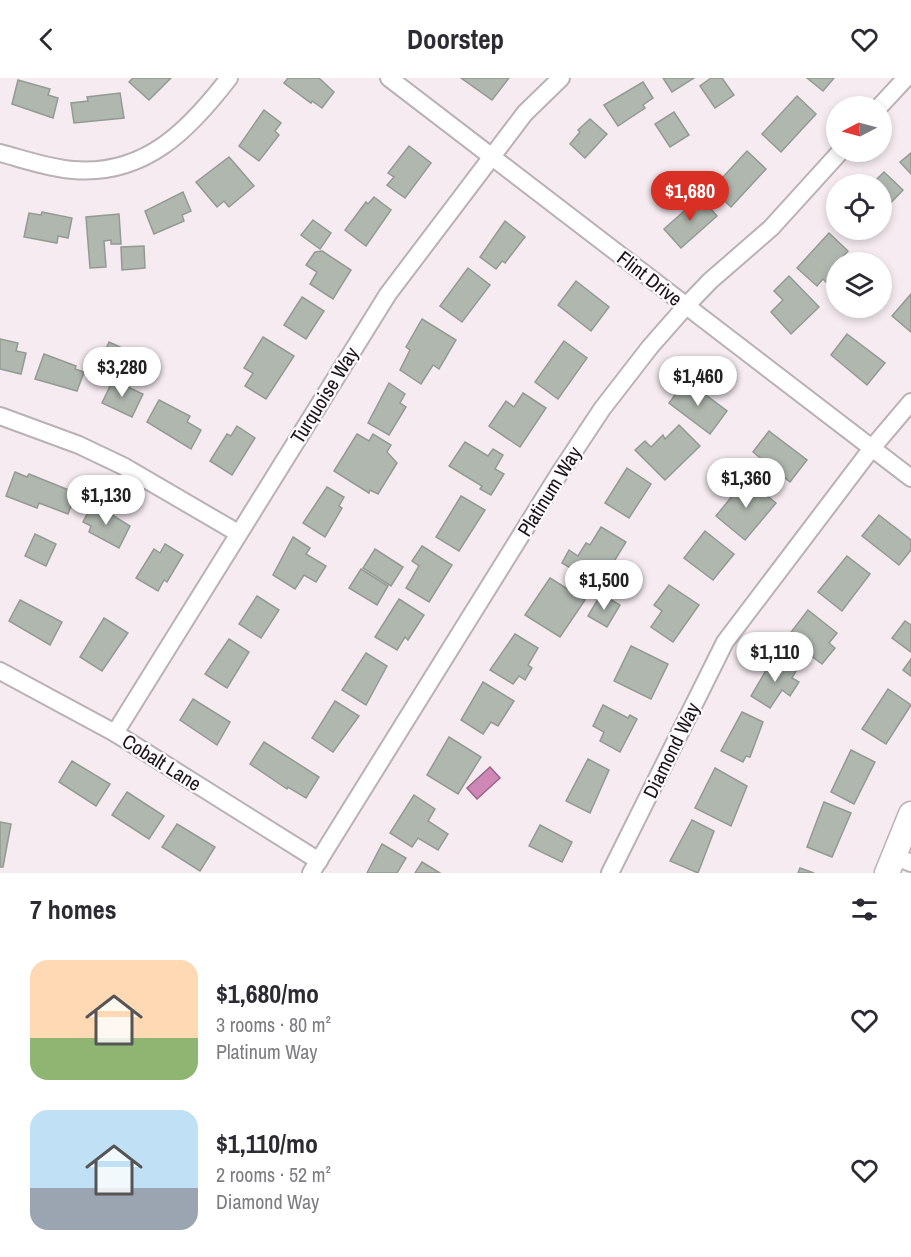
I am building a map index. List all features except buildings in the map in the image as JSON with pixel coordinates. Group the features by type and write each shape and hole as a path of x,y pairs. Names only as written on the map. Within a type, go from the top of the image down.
{"main road":[{"path":"897,864 911,814"}],"street":[{"path":"0,153 72,170 100,170 128,164 154,153 178,137 200,116 229,78"},
{"name":"Flint Drive","path":"389,78 911,478"},
{"name":"Turquoise Way","path":"115,733 388,294 525,114 561,78"},
{"path":"889,96 906,78"},
{"name":"Platinum Way","path":"315,867 565,465 643,356 710,281 771,228 831,162"},
{"name":"Diamond Way","path":"610,873 725,642 872,448 911,402"},
{"path":"0,416 79,445 123,466 238,533"},
{"name":"Cobalt Lane","path":"0,671 115,733 315,867"}],"shaded area":[{"path":"490,767 500,778 477,799 467,788"}]}
